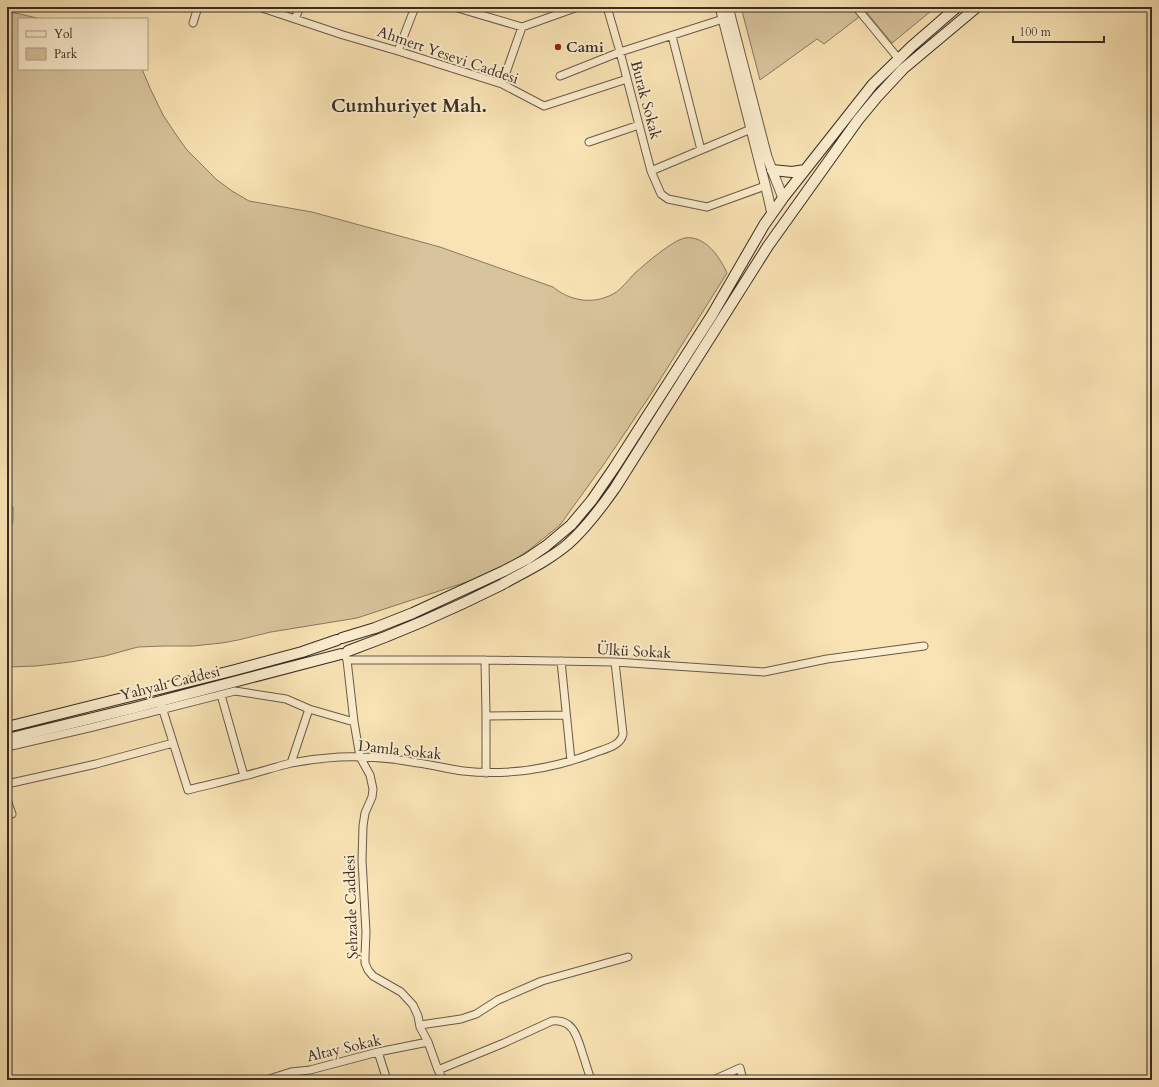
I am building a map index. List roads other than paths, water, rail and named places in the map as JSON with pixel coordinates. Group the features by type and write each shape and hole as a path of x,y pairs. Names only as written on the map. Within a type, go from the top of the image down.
{"main road":[{"name":"Yahyalı Caddesi","path":"7,727 302,652 375,628 413,614 504,571 527,559 555,540 572,524 592,500 614,468 716,308 783,198 873,84 898,58 957,7"},
{"name":"Yahyalı Caddesi","path":"7,739 161,706 345,654 422,622 478,596 538,565 558,551 577,535 615,488 784,223 849,131 877,97 899,74 918,56 977,7"},
{"path":"772,170 792,172 805,170"},
{"path":"783,198 795,207"},
{"path":"772,214 784,223"},
{"path":"340,639 334,644 334,649 336,652 345,654"}],"street":[{"path":"193,23 198,7"},
{"name":"Ahmert Yesevi Caddesi","path":"259,7 343,35 502,84 544,106 627,79"},
{"path":"295,19 300,7"},
{"path":"398,51 415,7"},
{"path":"454,7 522,27 578,7"},
{"name":"Burak Sokak","path":"606,7 620,52 651,171 664,197 706,207 766,186"},
{"path":"720,7 772,214"},
{"path":"728,7 767,157 783,198"},
{"path":"856,7 898,58"},
{"path":"560,76 620,52 723,20"},
{"path":"502,84 522,27"},
{"path":"672,36 701,150"},
{"path":"589,142 639,125"},
{"path":"651,171 751,129"},
{"name":"Ülkü Sokak","path":"345,654 485,660 615,662 764,672 827,659 924,646"},
{"name":"Şehzade Caddesi","path":"345,654 360,757 370,775 373,789 363,826 362,860 366,932 365,963 373,976 395,988 410,1000 416,1010 420,1027 428,1042 443,1080"},
{"path":"485,660 486,773"},
{"path":"561,661 571,761"},
{"name":"Damla Sokak","path":"161,706 188,790 291,763 324,759 360,757 404,760 461,771 486,773 522,771 553,766 571,761 617,744 622,738 623,734 615,662"},
{"path":"7,747 93,728 161,706 235,691 286,698 309,709 354,722"},
{"path":"221,695 244,776"},
{"path":"291,763 309,709"},
{"path":"486,716 566,715"},
{"path":"7,784 96,764 173,743"},
{"path":"7,800 12,814"},
{"path":"420,1025 461,1019 476,1014 498,1000 542,980 628,957"},
{"path":"438,1070 556,1020 567,1024 575,1032 591,1080"},
{"name":"Altay Sokak","path":"266,1080 282,1074 310,1070 378,1052 428,1042"},
{"path":"378,1052 387,1080"},
{"path":"713,1080 740,1068 743,1080"}],"place":[{"name":"Cami","path":"558,47"}],"district":[{"name":"Cumhuriyet Mah.","path":"409,106"}]}
